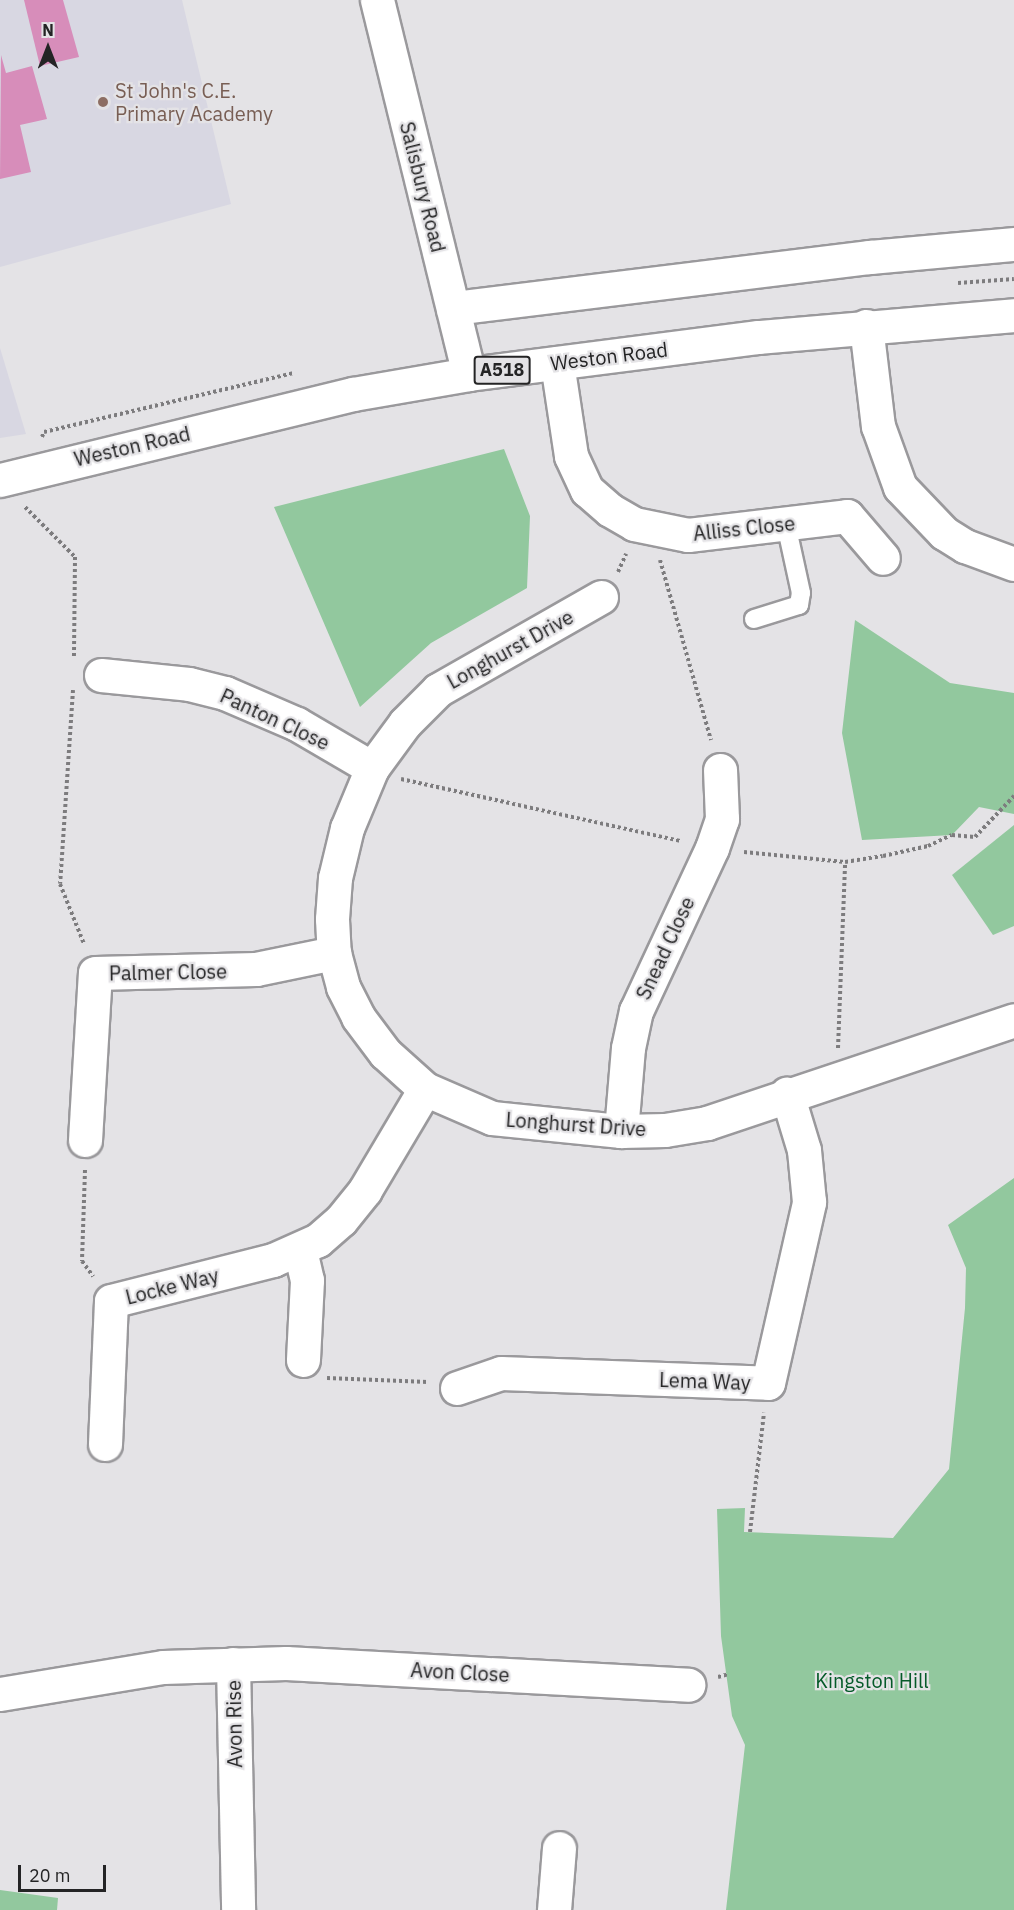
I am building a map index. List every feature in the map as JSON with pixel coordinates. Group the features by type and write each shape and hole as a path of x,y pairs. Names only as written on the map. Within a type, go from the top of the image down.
{"main road":[{"name":"Salisbury Road","path":"377,0 469,374"},
{"path":"453,308 870,257 1014,244"},
{"name":"Weston Road","path":"10,492 353,394 469,374 866,326 1014,315"},
{"path":"866,326 878,426 900,487 944,533 984,554 1014,564"},
{"name":"Alliss Close","path":"557,363 565,430 577,472 587,490 610,510 642,526 688,535 847,516 883,558"},
{"name":"Longhurst Drive","path":"601,597 438,690 405,723 372,768 347,828 335,878 334,953 344,987 358,1017 385,1053 425,1089 492,1118 621,1131 707,1123 837,1076 1014,1020"},
{"name":"Panton Close","path":"83,676 189,684 225,693 297,724 372,768"},
{"name":"Snead Close","path":"621,1131 628,1048 636,1011 712,848 722,819 720,770"},
{"name":"Palmer Close","path":"85,1140 95,973 256,969 334,953"},
{"name":"Locke Way","path":"105,1444 111,1301 273,1260 300,1250 341,1220 365,1190 425,1089"},
{"name":"Lema Way","path":"457,1388 501,1373 768,1383 809,1202 804,1150 787,1094"},
{"path":"300,1250 307,1280 303,1360"},
{"name":"Avon Close","path":"233,1664 285,1663 688,1685"},
{"name":"Avon Rise","path":"0,1694 163,1667 233,1664 238,1910"},
{"path":"554,1910 559,1848"}],"lane":[{"path":"754,620 799,605 801,593 786,524"}],"path":[{"path":"10,492 75,557 83,676 60,884 95,973"},
{"path":"601,597 623,565 642,526"},
{"path":"642,526 720,770"},
{"path":"372,768 403,780 712,848 845,862 928,846 952,835 975,837 1014,796"},
{"path":"837,1076 845,862"},
{"path":"85,1140 82,1261 111,1301"},
{"path":"303,1360 301,1377 422,1380 457,1388"},
{"path":"750,1532 768,1383"}],"shaded area":[{"name":"St John's C.E. Primary Academy","path":"0,0 182,0 231,204 0,267"},
{"path":"0,348 26,434 0,438"}],"green space":[{"path":"504,449 530,516 527,588 431,643 360,707 274,507"},
{"path":"855,620 950,683 1014,693 1014,814 979,807 952,835 862,840 842,733"},
{"path":"1014,825 1014,926 993,935 952,875"},
{"name":"Kingston Hill","path":"1014,1178 1014,1910 726,1910 745,1745 732,1716 721,1636 717,1509 745,1508 744,1532 893,1538 949,1469 965,1308 966,1268 948,1225"},
{"path":"0,1890 58,1898 57,1910 0,1910"}],"building":[{"path":"24,0 63,0 79,57 40,66"},
{"path":"1,55 6,73 32,66 47,119 20,125 31,172 0,179"}],"place":[{"name":"St John's C.E. Primary Academy","path":"103,102"}]}
